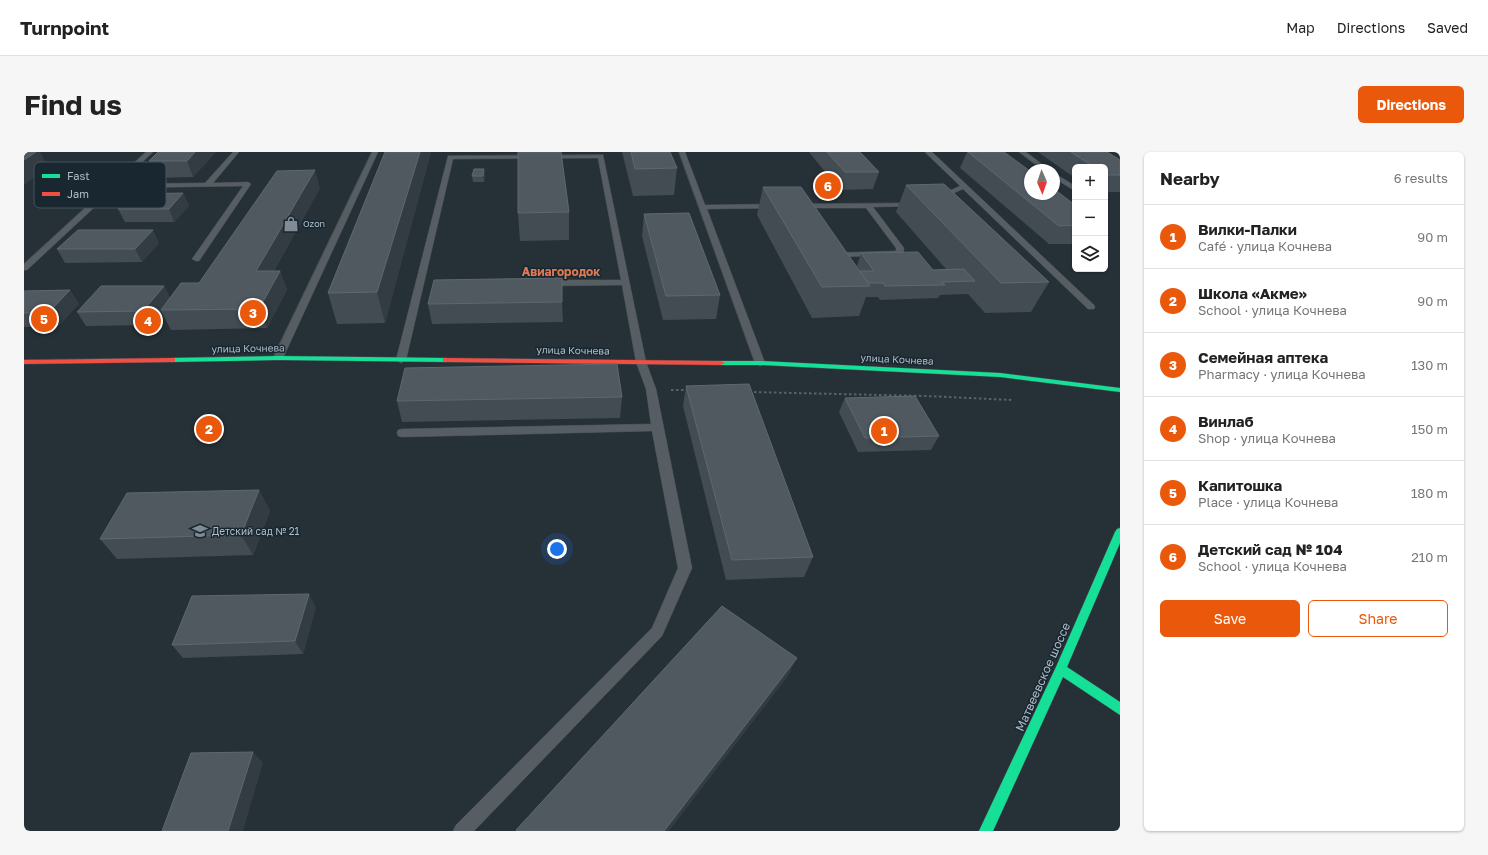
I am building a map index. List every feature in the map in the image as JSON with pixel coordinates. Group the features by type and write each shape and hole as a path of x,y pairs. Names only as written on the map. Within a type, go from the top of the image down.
{"street":[{"name":"улица Кочнева","path":"24,362 278,358 760,363 1000,375 1120,390"},
{"name":"Матвеевское шоссе","path":"986,831 1061,669 1120,532"},
{"path":"1061,669 1120,709"}],"lane":[{"path":"139,162 150,152"},
{"path":"207,185 236,152"},
{"path":"278,358 375,152"},
{"path":"682,152 760,363"},
{"path":"928,152 1091,307"},
{"path":"1022,152 1039,164"},
{"path":"401,360 423,284 450,157 501,154 601,156 641,362 651,389 685,568 657,632 462,831"},
{"path":"1060,179 1072,187"},
{"path":"166,185 248,184 196,259"},
{"path":"933,200 965,186"},
{"path":"789,206 923,204"},
{"path":"702,207 782,206"},
{"path":"830,256 900,253 900,248 868,206"},
{"path":"24,268 89,208"},
{"path":"538,283 626,282"},
{"path":"402,433 657,427"}],"path":[{"path":"651,389 690,390"},
{"path":"745,392 926,396 1019,400"}],"building":[{"path":"24,152 36,152 24,160"},
{"path":"158,152 195,152 187,161 149,161"},
{"path":"385,152 420,152 377,292 328,293"},
{"path":"518,152 561,152 569,212 518,213"},
{"path":"631,152 670,152 677,168 635,169"},
{"path":"827,152 860,152 879,172 845,172"},
{"path":"968,152 1004,152 1024,167 1024,198"},
{"path":"1071,152 1107,152 1120,160 1120,175 1108,175 1108,164 1089,164"},
{"path":"474,169 484,169 483,176 472,176"},
{"path":"315,170 256,271 280,271 259,309 161,310 181,283 199,283 277,171"},
{"path":"944,184 1049,282 1001,283 906,185"},
{"path":"763,187 801,187 870,286 822,287"},
{"path":"166,193 183,193 169,209 118,209 166,208"},
{"path":"1060,194 1072,203 1072,225 1059,226 1027,200 1060,200"},
{"path":"689,213 720,295 666,296 644,214"},
{"path":"78,230 153,230 135,249 57,249"},
{"path":"918,252 933,270 964,269 975,281 942,282 945,285 885,286 883,283 868,283 860,271 874,271 861,253"},
{"path":"562,278 562,302 428,304 434,280"},
{"path":"101,286 164,286 143,311 77,312"},
{"path":"70,290 49,312 24,313 24,291"},
{"path":"617,364 622,397 397,401 405,368"},
{"path":"749,384 813,557 732,560 686,386"},
{"path":"915,396 939,436 865,438 845,398"},
{"path":"259,490 241,535 100,539 127,493"},
{"path":"309,594 295,641 172,645 192,596"},
{"path":"722,606 797,658 664,831 517,831 516,830"},
{"path":"253,752 228,831 162,831 191,753"}],"traffic: fast":[{"path":"172,360 278,358 446,360"},
{"path":"721,363 760,363 1000,375 1120,390"},
{"path":"986,831 1061,669 1120,532"},
{"path":"1061,669 1120,709"}],"traffic: jam":[{"path":"24,362 172,360"},
{"path":"446,360 721,363"}],"place":[{"name":"Детский сад № 104","path":"828,186"},
{"name":"Ozon","path":"291,224"},
{"name":"Семейная аптека","path":"253,313"},
{"name":"Капитошка","path":"44,319"},
{"name":"Винлаб","path":"148,321"},
{"name":"Школа «Акме»","path":"209,429"},
{"name":"Вилки-Палки","path":"884,431"},
{"name":"Детский сад № 21","path":"200,531"}],"district":[{"name":"Авиагородок","path":"561,272"}]}
